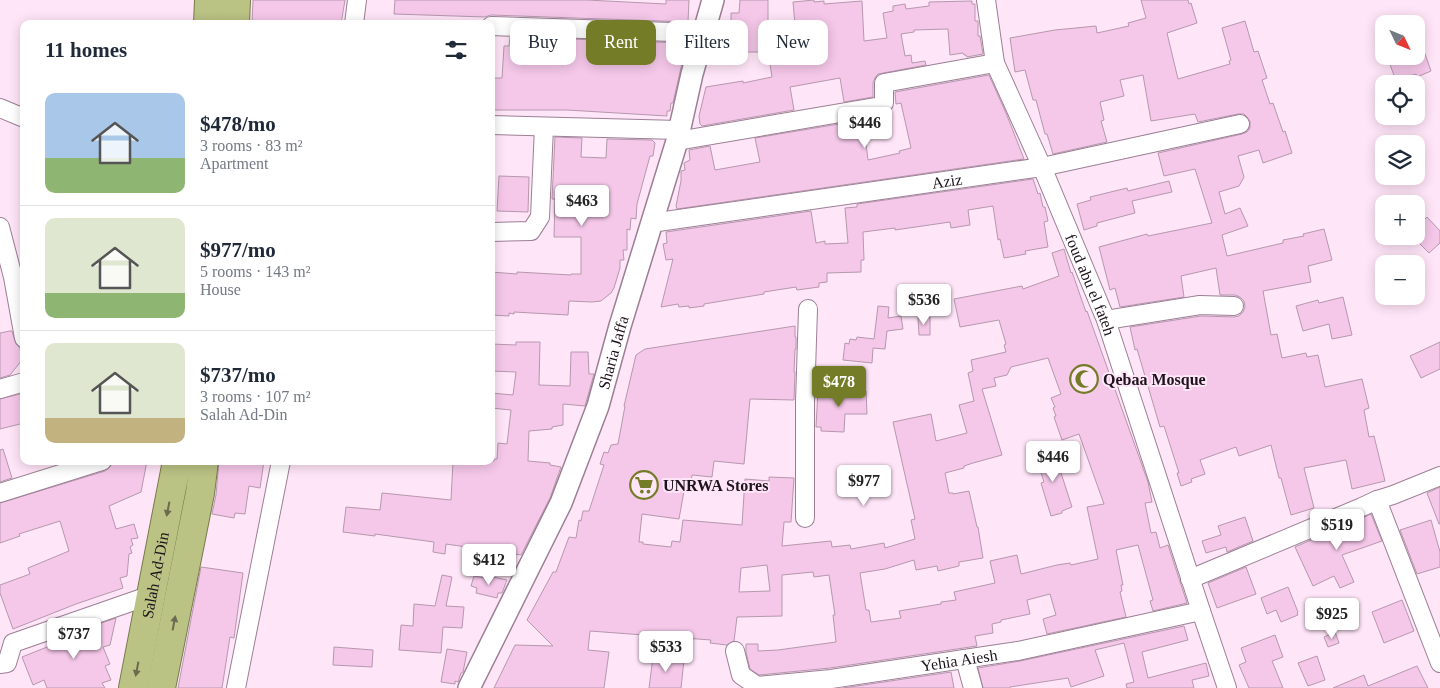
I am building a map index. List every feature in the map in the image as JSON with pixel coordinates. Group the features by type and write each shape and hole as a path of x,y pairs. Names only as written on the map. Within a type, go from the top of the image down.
{"highway":[{"path":"208,20 209,0"},
{"path":"234,20 236,0"},
{"name":"Salah Ad-Din","path":"133,688 176,465"},
{"name":"Salah Ad-Din","path":"161,688 200,493 204,465"}],"street":[{"path":"354,20 357,0"},
{"name":"Sharia Jaffa","path":"707,20 713,0"},
{"name":"foud abu el fateh","path":"986,0 995,63 1042,167 1106,320 1200,611 1227,688"},
{"path":"495,26 666,32"},
{"path":"495,124 678,136 881,106 884,103 884,83 995,63"},
{"name":"Sharia Jaffa","path":"468,688 561,503 598,406 620,326 678,136 695,65"},
{"path":"0,108 20,116"},
{"name":"Aziz","path":"651,223 1042,167 1240,124"},
{"path":"495,232 531,231 540,218 544,127"},
{"path":"0,227 20,318"},
{"path":"1106,320 1200,305 1234,306"},
{"path":"805,518 805,402 808,310"},
{"path":"0,389 20,383"},
{"path":"0,493 89,465"},
{"path":"236,688 280,465"},
{"path":"1190,579 1377,500 1440,476"},
{"path":"1377,500 1440,663"},
{"path":"0,664 7,662 13,643 151,596"},
{"name":"Yehia Aiesh","path":"735,651 740,675 757,686 831,679 965,660 1018,651 1200,611"},
{"path":"965,660 973,688"}],"building":[{"path":"253,0 345,0 342,20 252,20"},
{"path":"395,0 587,0 666,4 666,0 689,0 688,20 666,21 491,15 485,17 394,14"},
{"path":"740,0 768,0 768,20 758,20 758,52 748,52 748,20 731,20 731,13 739,13"},
{"path":"814,0 814,2 824,1 824,4 862,1 864,41 887,38 883,13 893,11 893,6 905,4 906,9 929,6 929,2 972,1 972,4 975,4 975,21 978,21 978,36 980,36 983,54 967,57 963,53 950,55 948,29 914,30 914,32 901,34 905,56 911,55 912,63 925,61 926,65 878,74 873,83 873,97 844,102 840,78 790,87 794,110 702,126 700,124 699,116 706,87 743,81 743,83 772,77 770,65 828,65 828,20 795,20 793,2"},
{"path":"1141,0 1188,0 1189,4 1191,3 1197,23 1167,33 1178,79 1230,64 1229,61 1231,60 1222,28 1245,21 1254,52 1258,51 1267,78 1262,80 1270,104 1273,103 1292,153 1263,163 1259,150 1238,156 1244,177 1239,186 1219,192 1225,214 1240,208 1248,226 1222,235 1227,256 1283,243 1283,240 1304,236 1303,234 1324,229 1332,260 1308,266 1311,282 1263,291 1271,335 1277,334 1282,358 1306,353 1307,357 1318,355 1325,387 1362,379 1369,408 1364,410 1369,437 1374,436 1385,481 1352,489 1346,460 1304,468 1314,508 1291,515 1271,445 1239,456 1236,447 1200,460 1205,474 1191,479 1192,482 1181,486 1177,473 1179,473 1164,426 1160,427 1137,349 1135,350 1130,327 1201,316 1239,316 1245,307 1244,301 1235,295 1220,295 1216,268 1181,276 1184,297 1120,307 1115,288 1110,290 1099,247 1147,234 1148,236 1212,223 1195,169 1164,176 1158,153 1242,134 1250,128 1250,121 1244,114 1238,114 1198,122 1195,114 1151,121 1143,75 1120,80 1124,96 1100,102 1104,120 1101,121 1107,142 1053,154 1047,134 1045,134 1036,100 1033,100 1025,70 1015,72 1010,38 1055,30 1096,26 1097,33 1129,26 1128,23 1146,18"},
{"path":"510,37 510,65 576,65 576,39 586,40 586,65 656,65 656,42 666,42 666,65 682,65 673,103 671,103 670,111 667,111 667,116 567,110 495,110 495,78 502,78 504,46 509,46"},
{"path":"1425,54 1431,71 1422,75 1394,75 1390,65 1425,65"},
{"path":"989,75 1024,159 677,209 681,171 685,170 684,163 690,160 689,150 710,146 715,170 760,162 755,138 863,120 868,160 900,153 899,151 911,148 901,103 896,104 895,92"},
{"path":"555,137 582,138 581,157 606,158 607,139 652,140 655,143 653,156 650,156 637,204 636,219 631,218 630,230 627,229 627,250 623,250 624,260 620,260 620,268 611,293 601,301 569,301 568,315 514,312 514,314 509,313 509,316 495,315 495,272 581,274 581,237 554,237 555,199 552,199"},
{"path":"499,176 529,177 528,212 497,211"},
{"path":"1033,179 1038,194 1040,193 1043,207 1045,207 1048,221 1044,222 1048,247 1025,251 1026,254 1004,258 1000,239 998,240 993,206 968,210 970,225 951,228 950,222 895,230 895,228 863,232 864,260 861,260 861,272 827,273 827,282 819,283 819,287 797,290 796,287 764,292 764,294 689,308 689,306 679,307 678,304 661,307 673,259 666,260 663,244 667,243 666,232 811,211 816,243 825,241 825,244 848,243 845,208 857,207 857,204"},
{"path":"1169,181 1172,192 1132,201 1135,213 1097,223 1097,226 1084,230 1077,204 1091,200 1090,197 1127,188 1128,191"},
{"path":"1427,217 1440,231 1440,243 1429,253 1421,245 1425,245 1425,219"},
{"path":"1064,249 1071,273 1087,311 1148,482 1152,502 1145,503 1151,533 1156,532 1160,548 1168,545 1187,603 1153,611 1150,601 1153,600 1138,545 1116,550 1123,585 1121,585 1122,591 1120,592 1126,617 1047,634 1043,619 1056,615 1050,594 1027,600 1030,614 1001,620 1001,622 992,624 993,633 975,636 977,646 830,668 759,675 750,669 746,644 758,644 758,651 836,642 833,615 835,615 829,575 814,577 813,572 782,575 782,616 737,617 734,641 727,645 710,643 711,640 590,631 588,650 609,652 604,688 494,688 515,645 553,646 527,620 553,572 556,572 569,537 576,538 579,520 581,521 583,511 589,511 604,465 600,464 604,452 608,453 611,445 618,444 624,406 636,355 645,349 795,326 794,400 750,399 744,464 714,461 712,477 692,475 690,490 684,491 679,519 642,514 639,542 671,547 672,541 680,542 683,520 742,525 745,479 769,481 769,477 794,478 791,522 784,522 782,546 831,541 832,547 850,545 851,549 884,543 885,548 915,539 911,520 915,519 893,422 931,414 936,441 967,433 959,405 974,401 968,373 973,371 971,360 1006,352 1004,345 1006,344 999,320 960,327 954,299 1022,286 1023,289 1059,276 1052,253","holes":["1048,358 1061,394 1051,398 1055,407 1053,408 1056,416 1054,417 1062,440 1079,434 1104,504 1087,507 1098,559 1071,565 1070,563 1057,565 1021,574 1017,555 990,561 995,583 954,592 956,600 899,611 901,618 871,622 869,610 866,610 860,573 885,569 914,560 916,570 937,566 938,571 959,566 959,562 983,558 969,491 949,493 945,473 1002,455 982,389 996,386 994,378 1007,375 1011,367","767,565 770,591 739,592 741,568"]},
{"path":"1343,297 1352,335 1332,339 1329,324 1303,331 1296,306 1318,300 1319,303"},
{"path":"878,306 889,307 888,318 901,316 903,329 887,331 885,349 873,348 872,363 843,360 845,343 849,344 850,339 856,340 857,337 874,339"},
{"path":"930,317 930,335 919,335 918,318"},
{"path":"12,331 16,344 20,348 20,362 10,375 0,378 0,333"},
{"path":"516,342 540,342 539,385 570,386 571,352 588,352 589,374 594,374 585,406 563,404 563,425 552,427 552,429 529,431 528,461 550,463 550,465 561,467 550,498 521,555 446,544 445,554 433,552 434,542 375,534 375,536 343,532 346,507 380,510 382,493 451,500 453,465 495,465 498,443 507,444 511,410 495,408 495,393 513,395 516,372 495,371 495,344 516,345"},
{"path":"1440,342 1440,369 1421,378 1410,356"},
{"path":"818,390 866,391 867,414 845,414 844,432 821,431 821,427 816,427"},
{"path":"20,394 20,424 0,429 0,399"},
{"path":"1053,448 1072,507 1062,511 1062,513 1051,516 1041,483 1044,482 1035,454"},
{"path":"3,449 12,478 0,482 0,450"},
{"path":"111,465 146,465 141,492 109,506 116,529 134,524 138,538 131,539 133,545 130,547 132,553 129,554 127,576 120,578 123,588 13,629 0,593 0,585 30,574 28,568 69,551 60,521 19,534 20,536 0,543 0,503 105,471"},
{"path":"219,465 263,465 260,488 249,486 245,514 235,513 234,518 212,514"},
{"path":"1440,487 1440,524 1439,524 1427,493"},
{"path":"1371,514 1382,541 1342,555 1354,582 1340,588 1334,576 1313,586 1295,547"},
{"path":"1245,517 1253,541 1227,552 1226,547 1206,553 1202,541 1221,535 1218,526"},
{"path":"1431,520 1440,552 1440,567 1417,574 1400,530"},
{"path":"201,567 243,573 234,638 230,637 222,688 178,688"},
{"path":"1246,567 1256,594 1217,608 1208,583"},
{"path":"442,575 452,577 446,606 464,607 462,628 443,627 441,653 399,650 401,625 413,626 414,604 435,606"},
{"path":"484,575 507,580 502,593 498,593 497,598 476,593 477,588 471,586 474,576 484,578"},
{"path":"1288,587 1298,615 1281,622 1276,610 1267,614 1261,598"},
{"path":"1402,600 1414,631 1384,643 1372,612"},
{"path":"116,618 110,645 103,647 110,664 105,666 111,680 102,683 105,688 47,688 44,680 33,685 22,657 62,641 61,637"},
{"path":"1184,626 1188,640 1142,652 1148,678 1206,663 1209,676 1192,680 1194,688 1127,688 1126,684 1134,682 1124,643 1095,650 1104,676 1071,687 1068,678 1010,688 983,688 978,668 1020,661"},
{"path":"1335,632 1339,643 1328,647 1324,637"},
{"path":"1275,635 1283,657 1272,661 1283,688 1249,688 1239,665 1246,662 1241,648"},
{"path":"334,647 373,650 372,667 333,665"},
{"path":"447,649 467,652 463,672 458,682 455,681 455,684 441,682"},
{"path":"1317,656 1325,680 1308,686 1298,663"},
{"path":"653,657 684,660 681,688 649,688"},
{"path":"1417,666 1428,688 1333,688 1364,675 1368,686"},
{"path":"951,672 954,688 843,688"}],"place":[{"name":"Qebaa Mosque","path":"1084,379"},
{"name":"UNRWA Stores","path":"644,485"}]}
